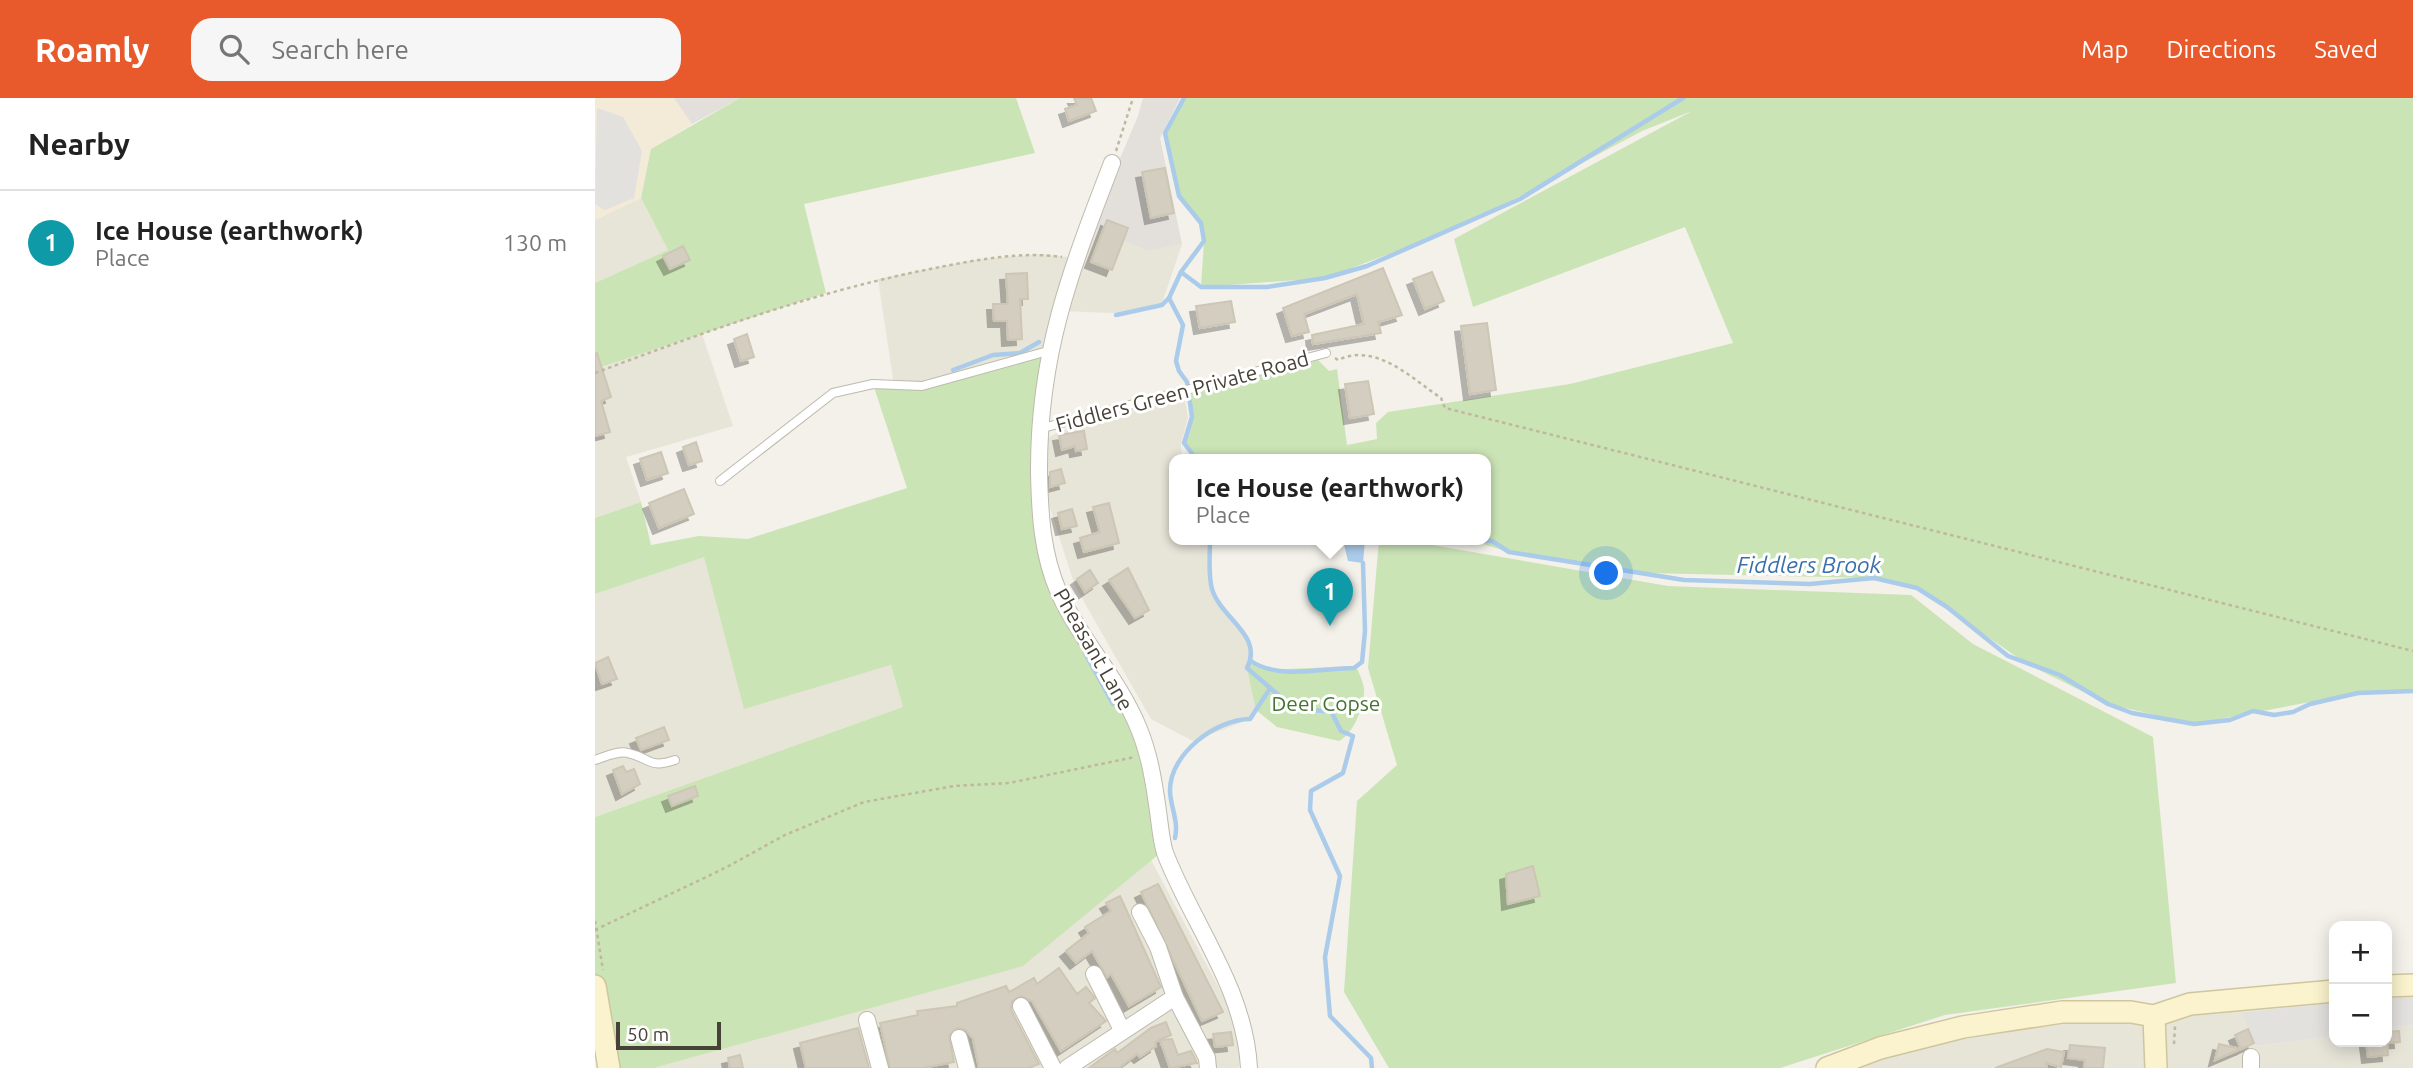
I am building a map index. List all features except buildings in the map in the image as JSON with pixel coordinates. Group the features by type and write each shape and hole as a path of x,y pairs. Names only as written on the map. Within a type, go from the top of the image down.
{"street":[{"name":"Pheasant Lane","path":"1112,163 1076,258 1048,351 1038,429 1040,519 1052,573 1069,611 1138,726 1148,753 1164,850 1233,992 1246,1039 1249,1068"},
{"path":"1140,912 1159,947 1175,997 1207,1058 1208,1068"},
{"path":"1094,974 1122,1030"},
{"path":"2392,986 2413,985"},
{"path":"595,986 609,1068"},
{"path":"1827,1068 1880,1048 1962,1027 2062,1012 2131,1012 2154,1016 2176,1007 2329,992"},
{"path":"1067,1068 1175,997"},
{"path":"1021,1006 1053,1068"},
{"path":"2154,1016 2165,1062"},
{"path":"867,1020 880,1068"},
{"path":"960,1038 967,1068"}],"lane":[{"path":"720,481 833,393 873,384 922,386 1048,351"},
{"name":"Fiddlers Green Private Road","path":"1038,429 1326,353"},
{"path":"595,760 620,752 629,753 653,765 675,760"}],"path":[{"path":"1112,163 1133,98"},
{"path":"595,373 824,292 878,279 974,260 1041,254 1076,258"},
{"path":"1326,353 1338,360 1350,354 1380,357 1441,398 1444,408 2413,651"},
{"path":"595,930 725,868 785,835 864,802 954,786 1009,783 1148,753"},
{"path":"2165,1062 2176,1007"}],"shaded area":[{"path":"595,98 674,98 692,124 651,149 641,198 595,220"},
{"path":"674,98 740,98 692,124"},
{"path":"1143,98 1180,98 1160,138 1182,244 1149,251 1091,227"},
{"path":"597,108 623,117 642,151 634,198 605,210 595,204"},
{"path":"641,198 668,250 595,283 595,220"},
{"path":"1091,227 1149,251 1182,244 1162,303 1114,313 1062,311"},
{"path":"1041,254 1076,258 1048,351 922,386 894,385 878,279 974,260"},
{"path":"702,334 733,426 626,457 641,502 595,518 595,369"},
{"path":"1184,395 1188,418 1181,443 1182,454 1169,454 1169,545 1210,545 1212,590 1249,640 1253,656 1248,669 1269,690 1250,719 1193,741 1151,719 1075,586 1046,496 1046,439 1058,432"},
{"path":"704,556 744,708 891,665 903,707 595,817 595,594"},
{"path":"1151,860 1228,1005 1241,1042 1239,1068 654,1068 1022,966"},
{"path":"2413,997 2413,1025 2392,1027 2392,998"},
{"path":"2235,999 2257,1046 2329,1037 2329,1047 2392,1047 2392,1027 2413,1025 2413,1068 1827,1068 1880,1048 2101,1011"},
{"path":"2329,1003 2329,1037 2256,1046 2241,1012"}],"green space":[{"path":"740,98 1016,98 1035,153 804,204 826,293 595,369 595,283 668,250 641,198 651,149"},
{"path":"1183,98 2413,98 2413,692 2358,693 2194,724 2108,704 2027,664 1917,588 1874,578 1646,573 1509,552 1486,545 1491,545 1491,454 1192,454 1184,443 1192,417 1189,395 1318,360 1329,371 1337,369 1347,445 1377,439 1376,423 1388,412 1570,384 1733,343 1685,227 1473,307 1454,239 1692,111 1642,131 1466,225 1325,278 1201,287 1204,241 1201,224 1179,196 1165,133"},
{"path":"1048,351 1046,554 1138,726 1164,850 1023,966 654,1068 609,1068 595,986 595,817 903,707 891,665 744,709 704,557 595,594 595,518 641,502 651,545 699,536 748,539 907,488 873,384 922,386"},
{"path":"1379,545 1432,545 1668,586 1911,595 1973,644 2153,737 2176,983 1945,1015 1780,1068 1389,1068 1344,992 1357,801 1397,765 1368,668"},
{"name":"Deer Copse","path":"1251,661 1267,670 1356,666 1363,683 1364,695 1357,718 1349,732 1339,741 1277,727 1256,710 1247,668"}],"water":[{"path":"1344,545 1365,545 1363,563 1348,561"}],"waterway":[{"path":"1184,98 1165,133 1179,196 1201,223 1204,241 1181,272 1169,298 1183,325 1176,361 1187,382 1192,417 1184,443 1192,454"},
{"path":"1181,272 1201,287 1267,287 1325,278 1367,266 1520,199 1683,98"},
{"path":"1116,315 1162,305 1169,298"},
{"path":"953,370 993,355 1020,353 1039,342"},
{"name":"Fiddlers Brook","path":"1491,541 1509,552 1684,580 1810,584 1874,578 1917,588 1947,607 2008,656 2060,675 2108,704 2132,713 2194,724 2230,720 2253,711 2274,715 2293,712 2310,704 2358,693 2413,691"},
{"path":"1210,545 1212,589 1217,600 1246,636 1251,656 1247,668 1296,710 1331,711 1341,731 1353,736 1343,773 1311,791 1310,810 1340,876 1325,957 1330,1016 1371,1058 1372,1068"},
{"path":"1251,661 1262,667 1287,672 1354,668 1362,662 1365,631 1363,563"},
{"path":"1085,653 1113,704"},
{"path":"1175,838 1176,825 1170,790 1178,763 1187,751 1210,732 1224,725 1250,719 1269,690"}],"place":[{"name":"Ice House (earthwork)","path":"1330,626"}]}
